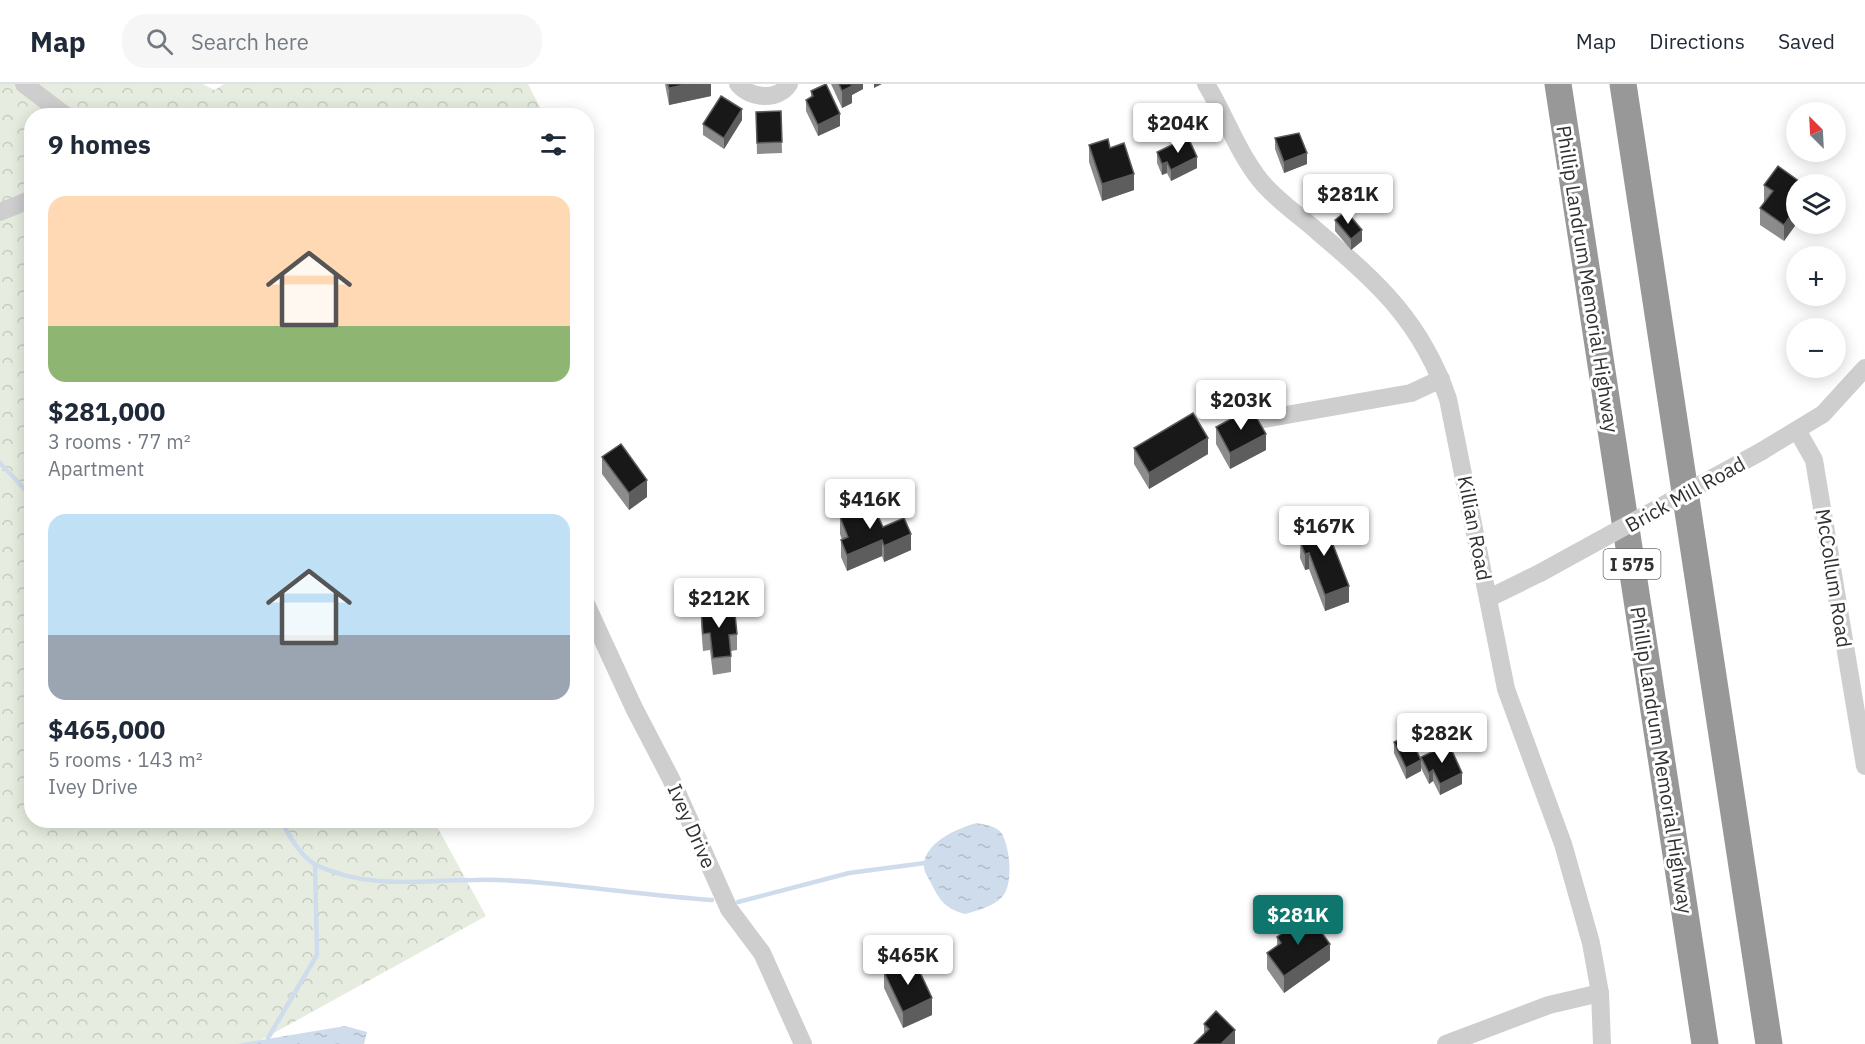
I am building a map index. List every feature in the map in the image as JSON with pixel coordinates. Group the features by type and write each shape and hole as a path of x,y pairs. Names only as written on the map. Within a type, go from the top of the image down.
{"highway":[{"name":"Phillip Landrum Memorial Highway","path":"1558,84 1705,1044"},
{"path":"1623,84 1769,1044"}],"street":[{"path":"24,84 56,108"},
{"path":"738,84 750,95 765,97 787,88 789,84"},
{"name":"Killian Road","path":"1206,84 1245,158 1261,181 1329,240 1402,312 1426,346 1441,379 1448,399 1489,598 1496,651 1506,689 1563,844 1591,943 1600,993 1602,1044"},
{"path":"0,212 24,202"},
{"name":"Brick Mill Road","path":"1489,598 1540,573 1797,430 1823,414 1865,368"},
{"path":"1264,419 1412,393 1441,379"},
{"name":"McCollum Road","path":"1797,430 1814,460 1865,766"},
{"name":"Ivey Drive","path":"594,621 634,708 671,779 729,909 762,953 803,1044"},
{"path":"1446,1044 1549,1005 1600,993"}],"green space":[{"path":"0,84 202,84 215,90 224,84 528,84 540,108 24,108 24,828 438,828 486,916 254,1044 0,1044"}],"water":[{"path":"977,823 988,825 1002,834 1009,857 1008,884 1002,897 995,903 965,914 953,910 941,900 925,872 925,859 935,844 943,838"},
{"path":"345,1026 367,1032 364,1044 237,1044"}],"building":[{"path":"668,84 689,84 669,88"},
{"path":"826,84 840,114 818,125 806,100 813,96 811,91"},
{"path":"839,84 851,84 852,86 842,91"},
{"path":"721,96 742,109 724,138 703,124"},
{"path":"781,111 782,142 757,143 756,112"},
{"path":"1299,133 1307,153 1284,162 1275,138"},
{"path":"1188,137 1197,157 1171,170 1167,162 1162,164 1157,152"},
{"path":"1108,139 1110,148 1124,143 1134,174 1102,184 1089,145"},
{"path":"1778,166 1789,174 1786,174 1786,222 1784,225 1760,208 1773,191 1764,185"},
{"path":"1346,211 1362,230 1351,239 1335,220"},
{"path":"1251,408 1266,434 1230,453 1216,427"},
{"path":"1193,413 1208,438 1149,473 1134,448"},
{"path":"621,444 647,480 629,493 602,457"},
{"path":"872,503 883,527 904,518 911,534 884,546 882,540 847,555 841,540 848,537 840,517"},
{"path":"1323,519 1349,586 1325,595 1309,553 1305,554 1300,541 1306,539 1301,528"},
{"path":"726,606 727,614 735,614 737,634 729,635 731,656 713,658 710,633 703,634 701,609"},
{"path":"1409,735 1421,760 1406,768 1394,742"},
{"path":"1449,744 1462,773 1440,784 1433,770 1429,773 1421,757"},
{"path":"1309,915 1330,944 1284,976 1267,953 1281,943 1277,937"},
{"path":"909,960 912,968 917,966 932,998 903,1012 884,972"},
{"path":"1216,1011 1235,1030 1221,1044 1194,1044 1209,1029 1204,1024"}],"waterway":[{"path":"0,463 24,488"},
{"path":"285,828 306,858 318,866 358,878 396,882 510,880 712,900"},
{"path":"738,902 849,873 925,863"},
{"path":"268,1038 317,955 315,865"}]}
